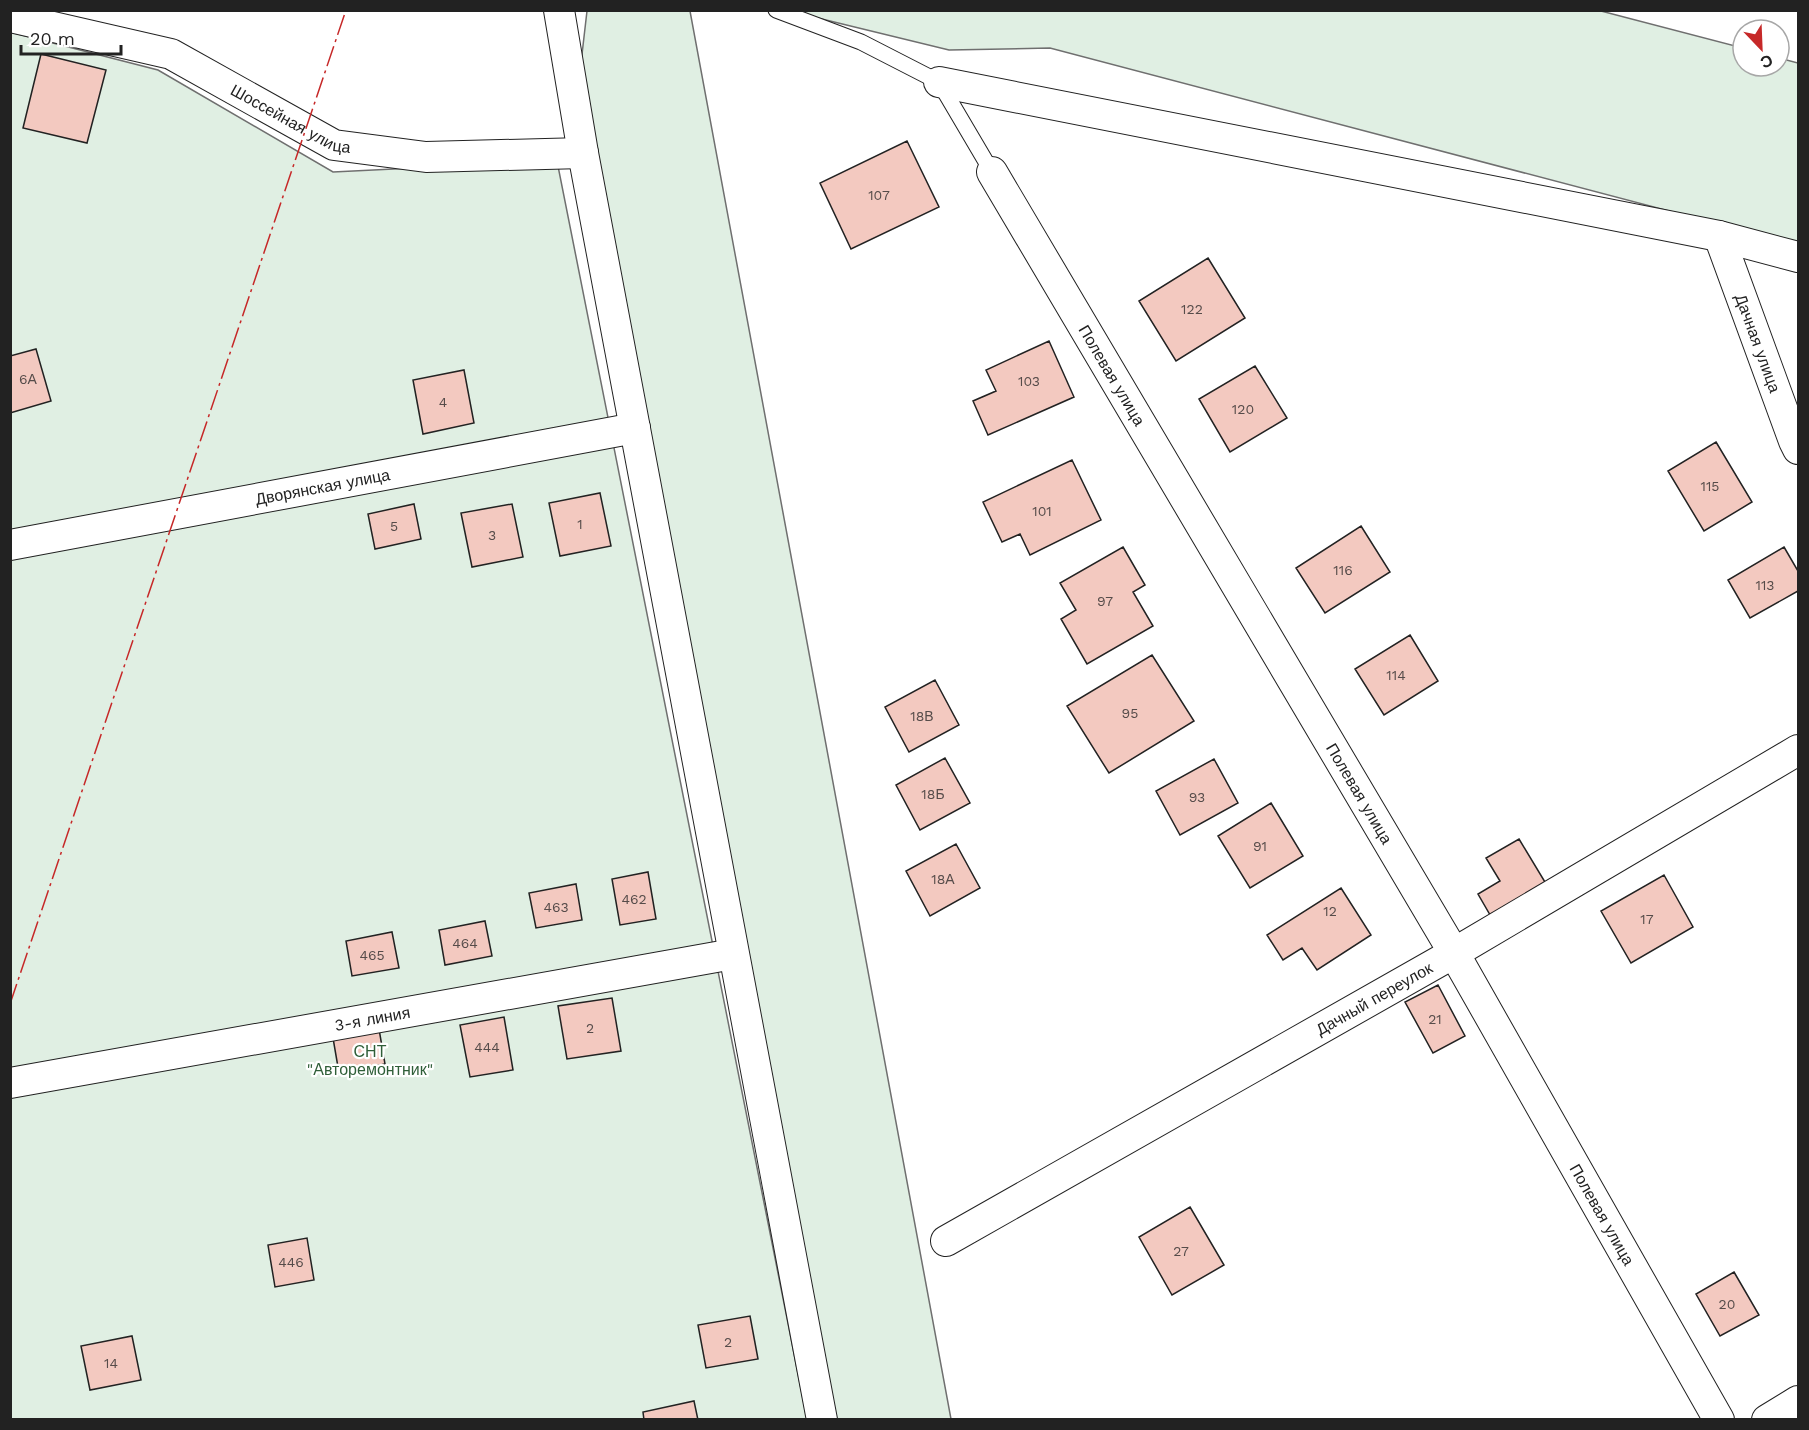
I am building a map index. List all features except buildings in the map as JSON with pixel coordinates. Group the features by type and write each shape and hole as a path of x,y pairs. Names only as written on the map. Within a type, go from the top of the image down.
{"street":[{"path":"559,10 583,153 822,1419"},
{"name":"Шоссейная улица","path":"10,17 171,54 334,145 426,157 583,153"},
{"path":"939,82 1719,236 1798,257"},
{"name":"Полевая улица","path":"992,172 1454,953 1719,1419"},
{"name":"Дачная улица","path":"1719,236 1798,449"},
{"name":"Дворянская улица","path":"10,545 635,428"},
{"name":"Дачный переулок","path":"946,1241 1454,953 1798,750"},
{"name":"3-я линия","path":"10,1083 733,954"},
{"path":"1767,1419 1798,1401"}],"lane":[{"path":"776,10 861,42 939,82 992,172"}],"green space":[{"path":"587,11 690,11 951,1419 834,1419 581,63"},
{"path":"789,11 1601,11 1731,45 1731,78 1791,78 1791,61 1798,63 1798,245 1050,48 949,50"},
{"name":"СНТ \"Авторемонтник\"","path":"10,32 158,70 333,172 557,161 807,1419 11,1419"}],"power":[{"path":"10,1004 346,10"}]}
